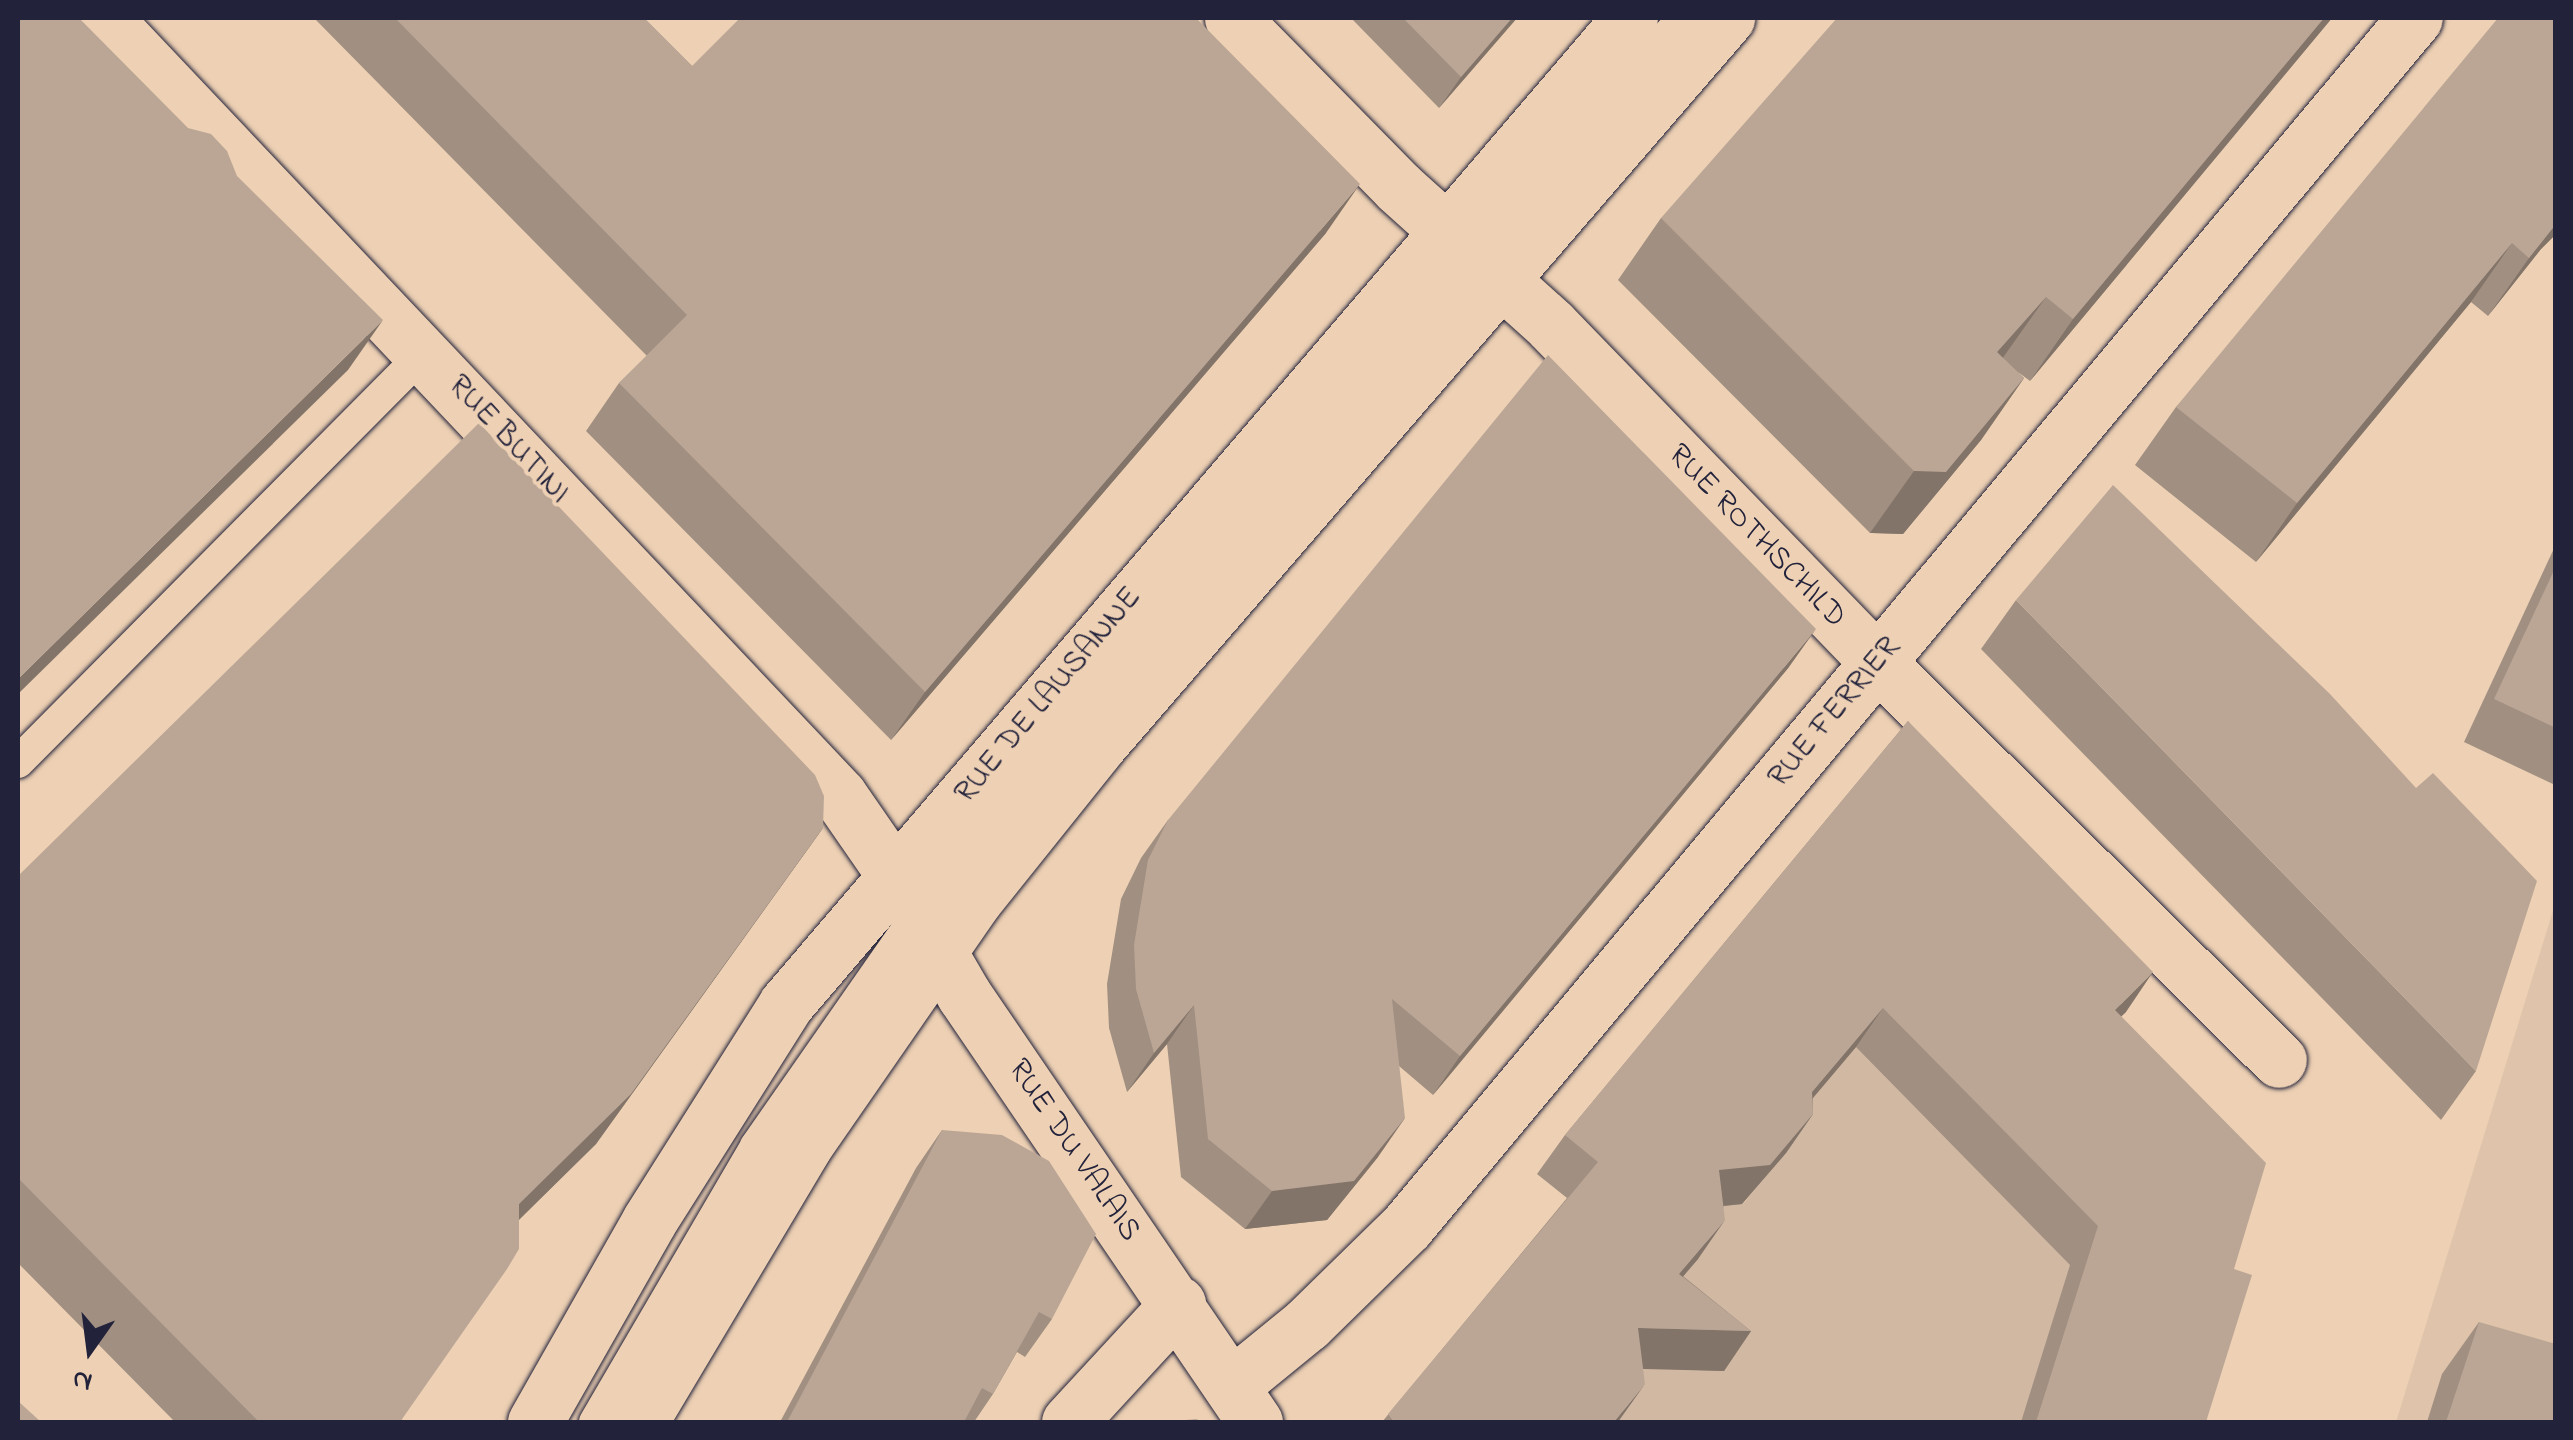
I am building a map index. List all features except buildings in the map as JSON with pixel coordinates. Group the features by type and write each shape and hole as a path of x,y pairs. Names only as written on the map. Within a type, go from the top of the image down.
{"street":[{"name":"RUE ROTHSCHILD","path":"1232,18 2278,1060"},
{"name":"RUE DE LAUSANNE","path":"535,1422 768,1029 916,914 1473,256 1630,18"},
{"path":"640,1422 726,1270 916,914 1098,746 1473,256 1727,18"},
{"name":"RUE FERRIER","path":"1243,1404 1307,1324 1407,1226 2415,18"},
{"name":"RUE BUTINI","path":"111,20 839,795 916,914"},
{"name":"RUE DU VALAIS","path":"916,914 1243,1404"},
{"path":"1069,1422 1178,1304"}],"lane":[{"path":"1473,256 1683,18"},
{"path":"18,762 426,352"},
{"path":"595,1422 756,1146 916,914"}],"shaded area":[{"path":"2555,904 2555,1422 2396,1422"},
{"path":"1890,1004 2071,1265 2023,1422 1617,1422 1611,1407 1646,1365 1641,1304 1697,1247 1726,1201 1743,1204 1785,1153 1780,1137"}]}
